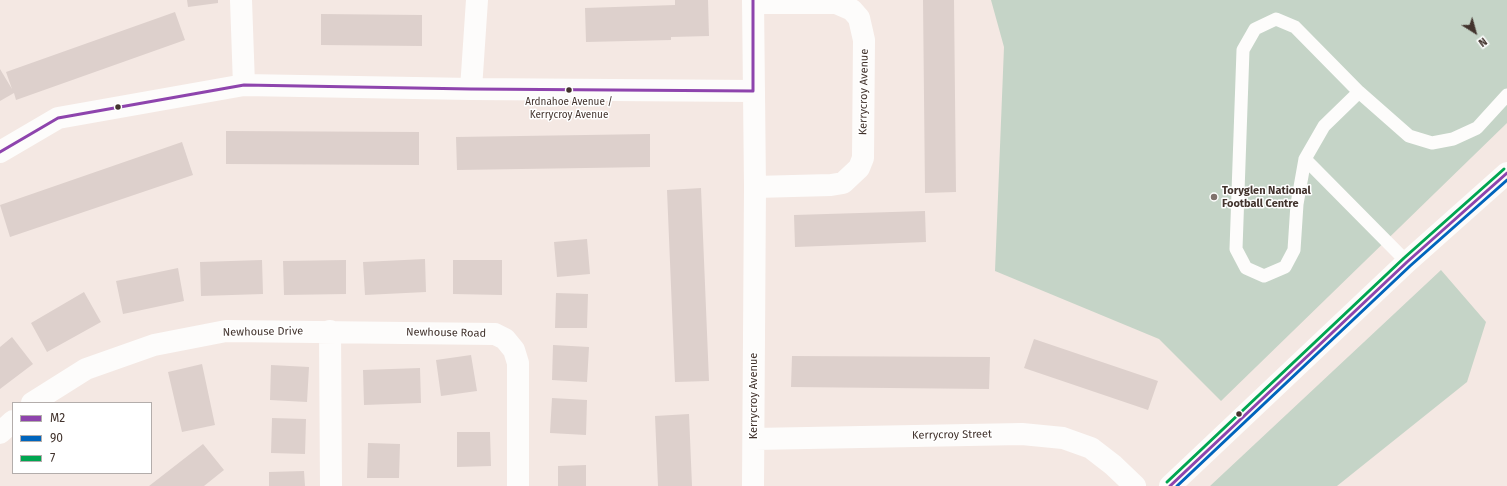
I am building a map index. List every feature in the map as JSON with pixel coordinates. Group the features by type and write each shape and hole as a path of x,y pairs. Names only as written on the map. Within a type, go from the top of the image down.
{"street":[{"path":"241,0 244,85"},
{"path":"471,89 477,0"},
{"name":"Kerrycroy Avenue","path":"753,486 755,187 753,2 836,3 852,10 859,18 864,40 863,158 859,168 844,183 831,185 755,187"},
{"path":"0,152 58,118 244,85 471,89 753,91"},
{"path":"1170,486 1406,262 1507,173"},
{"name":"Newhouse Drive","path":"34,402 86,369 154,346 226,330 330,332"},
{"path":"330,332 331,486"},
{"name":"Newhouse Road","path":"330,332 495,334 505,339 514,350 518,364 518,486"},
{"path":"0,433 12,422"},
{"name":"Kerrycroy Street","path":"754,438 1022,434 1063,438 1091,448 1113,465 1135,486"}],"lane":[{"path":"1359,92 1324,126 1305,159 1297,204 1294,250 1285,267 1264,276 1246,268 1236,249 1243,50 1255,29 1276,19 1295,27 1359,92 1409,136 1432,143 1453,139 1477,128 1507,95"},
{"path":"1305,159 1406,262"}],"green space":[{"name":"Toryglen National Football Centre","path":"991,0 1507,0 1507,123 1221,401 1159,339 995,271 1004,47"},
{"path":"1441,270 1486,322 1467,382 1337,486 1210,486"}],"building":[{"path":"187,0 218,0 218,3 188,7"},
{"path":"675,0 708,0 709,36 671,37 671,40 586,42 585,8 675,5"},
{"path":"923,0 954,0 956,192 925,193"},
{"path":"175,12 185,40 16,100 14,93 0,101 0,69 12,89 6,72"},
{"path":"321,14 422,15 422,46 321,45"},
{"path":"226,131 419,132 419,165 226,164"},
{"path":"650,134 650,167 457,170 456,137"},
{"path":"182,142 193,175 10,237 0,205"},
{"path":"701,188 709,381 675,382 667,190"},
{"path":"925,211 926,242 795,247 794,215"},
{"path":"587,239 590,274 557,277 554,242"},
{"path":"425,259 426,292 365,295 363,262"},
{"path":"262,260 263,294 201,296 200,262"},
{"path":"346,260 346,294 284,295 283,261"},
{"path":"453,260 502,260 502,295 453,294"},
{"path":"178,268 184,301 123,314 116,281"},
{"path":"84,292 101,322 47,352 31,323"},
{"path":"556,293 588,294 587,328 555,328"},
{"path":"12,337 33,364 0,389 0,347"},
{"path":"1034,339 1158,381 1148,410 1024,368"},
{"path":"553,345 589,347 587,382 552,380"},
{"path":"471,355 477,391 441,396 436,360"},
{"path":"792,356 990,357 989,389 791,387"},
{"path":"202,364 215,425 182,432 168,372"},
{"path":"271,365 309,367 307,402 270,400"},
{"path":"420,368 421,403 364,405 363,370"},
{"path":"552,398 587,400 586,435 550,433"},
{"path":"689,414 692,486 658,486 655,416"},
{"path":"272,418 306,419 305,454 271,453"},
{"path":"457,432 490,432 491,466 457,467"},
{"path":"368,443 400,444 399,478 367,478"},
{"path":"203,444 224,470 204,486 149,486"},
{"path":"586,465 586,486 558,486 558,466"},
{"path":"304,471 305,486 269,486 269,472"}],"transit line":[{"name":"M2","path":"753,0 753,91"},
{"name":"M2","path":"0,152 58,118 244,85 471,89 753,91"},
{"name":"7","path":"1167,482 1404,258 1504,169"},
{"name":"M2","path":"1170,486 1407,262 1507,173"},
{"name":"90","path":"1177,486 1410,266 1507,180"}],"place":[{"name":"Ardnahoe Avenue / Kerrycroy Avenue","path":"569,90"},
{"name":"Toryglen National Football Centre","path":"1214,197"}]}
